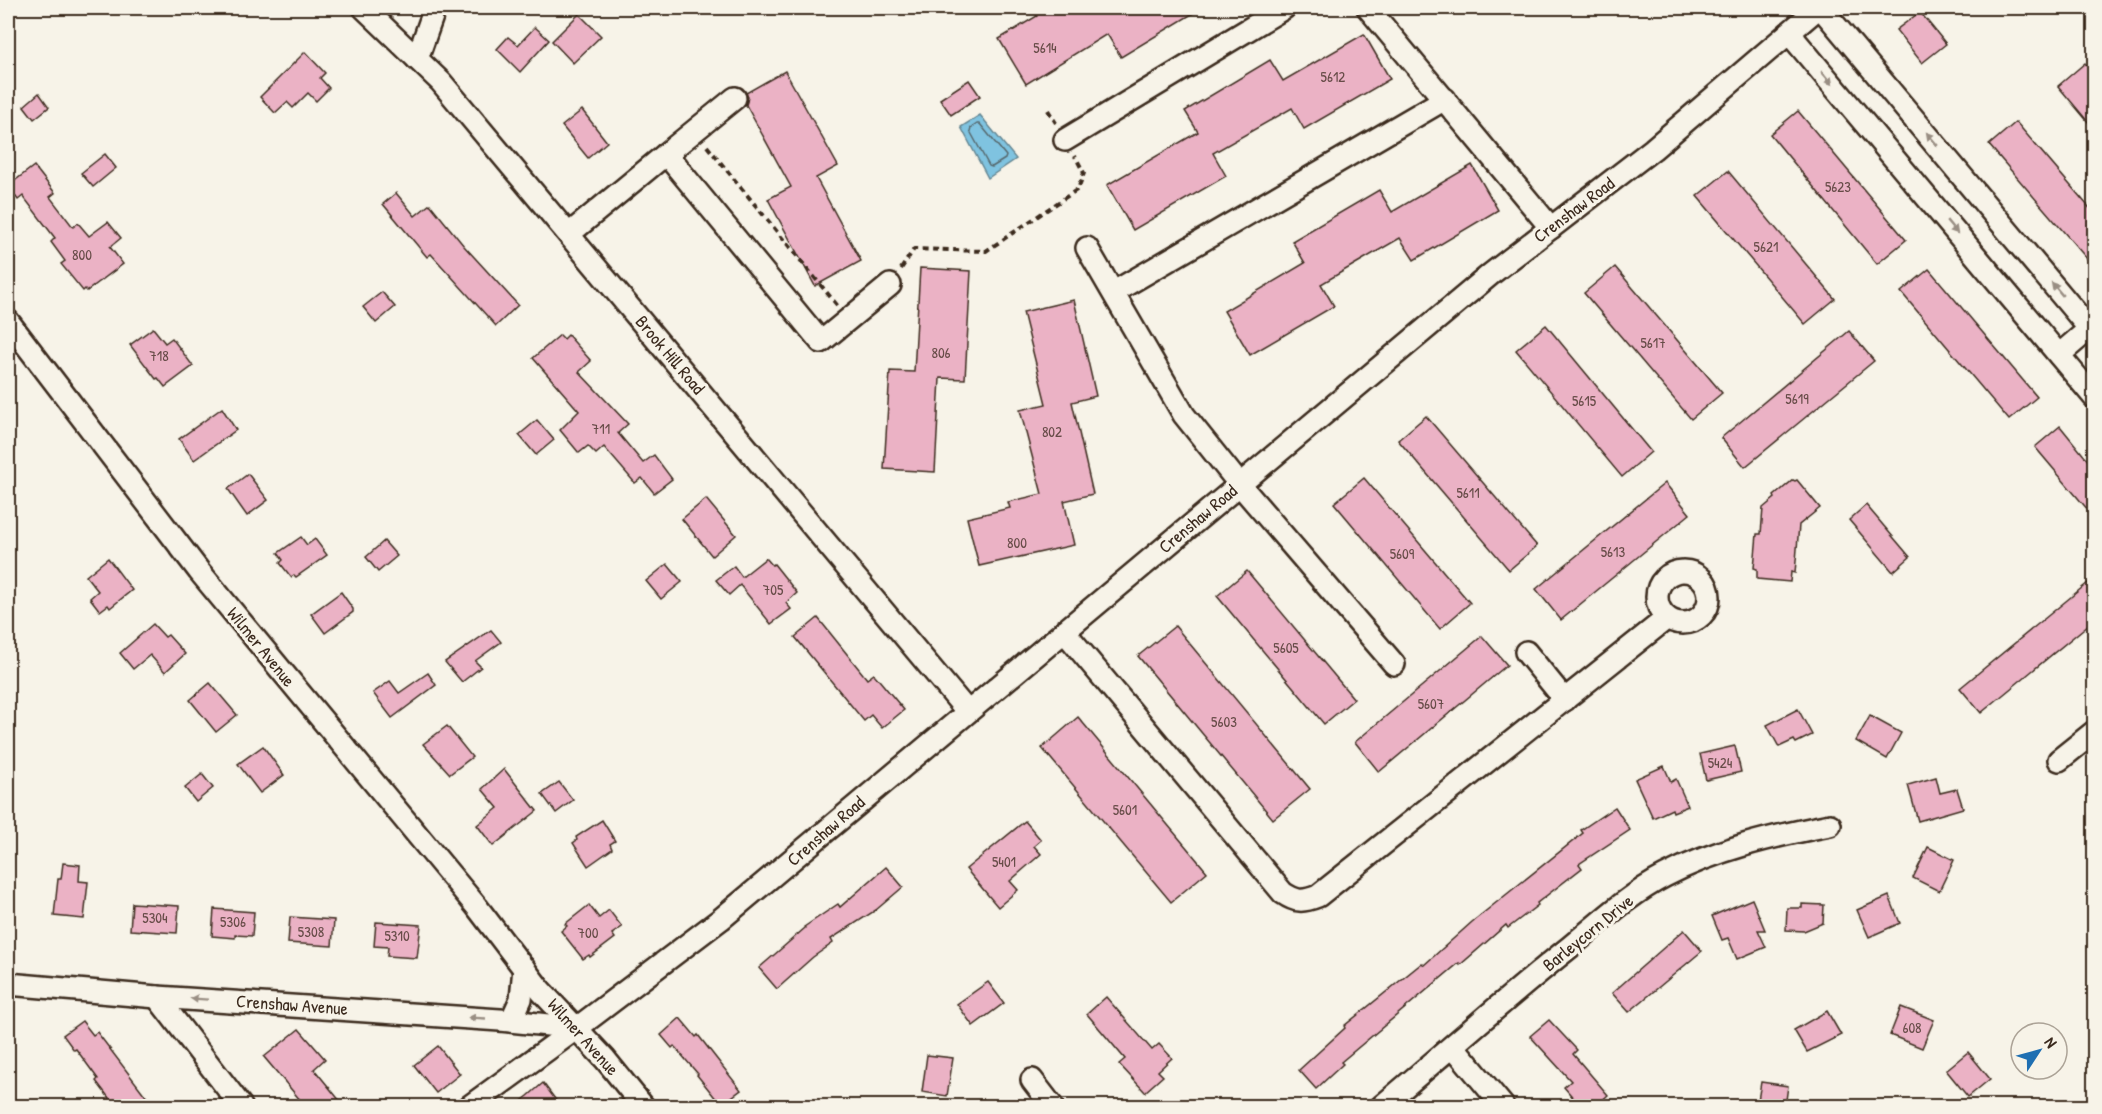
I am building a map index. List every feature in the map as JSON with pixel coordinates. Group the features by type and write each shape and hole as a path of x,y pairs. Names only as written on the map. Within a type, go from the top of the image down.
{"street":[{"name":"Brook Hill Road","path":"364,8 441,82 967,711"},
{"path":"417,59 435,8"},
{"path":"1065,140 1284,8"},
{"path":"1368,8 1551,228"},
{"path":"1820,8 2093,329 2059,354"},
{"name":"Crenshaw Road","path":"470,1107 721,919 1491,274 1653,149 1820,8"},
{"path":"1789,33 2094,397"},
{"path":"569,234 735,98"},
{"path":"1113,292 1444,99"},
{"path":"666,154 821,342 890,285"},
{"path":"1088,248 1184,416 1394,664"},
{"name":"Wilmer Avenue","path":"8,321 199,571 477,907 541,991 577,1028 643,1107"},
{"path":"1064,631 1283,893 1294,901 1306,901 1318,896 1667,618"},
{"path":"1526,652 1565,700"},
{"path":"2059,760 2094,732"},
{"name":"Barleycorn Drive","path":"1382,1107 1634,895 1665,876 1719,852 1781,834 1830,825"},
{"name":"Wilmer Avenue","path":"511,1021 521,999 524,968"},
{"name":"Crenshaw Avenue","path":"8,984 157,997 511,1021 577,1028"},
{"path":"157,997 241,1107"},
{"path":"1453,1046 1503,1107"},
{"path":"1032,1080 1052,1107"}],"path":[{"path":"890,285 914,249 986,251 1078,189 1084,173 1048,110"},
{"path":"703,141 838,307 832,313"}],"water":[{"path":"980,115 1016,159 988,178 961,127"}],"building":[{"path":"1032,8 1202,8 1121,57 1107,34 1026,84 999,39 1037,16"},
{"path":"1920,12 1946,44 1922,63 1896,30"},
{"path":"579,14 601,36 573,63 552,41"},
{"path":"535,27 549,40 520,72 497,49 508,37 518,45"},
{"path":"1364,34 1390,79 1304,129 1292,108 1213,153 1226,176 1133,230 1107,185 1198,132 1185,111 1270,60 1283,81"},
{"path":"305,52 325,73 320,78 329,88 316,101 308,93 293,108 287,102 275,113 260,97"},
{"path":"2085,63 2094,74 2094,129 2058,86"},
{"path":"785,71 838,166 816,178 861,261 815,286 768,199 791,187 746,105 748,97 746,93"},
{"path":"969,80 980,96 951,115 940,99"},
{"path":"39,93 49,107 34,119 24,106"},
{"path":"582,110 607,142 588,158 562,126"},
{"path":"1798,111 1906,240 1877,264 1770,134"},
{"path":"2016,122 2094,213 2094,267 1989,145"},
{"path":"105,154 116,168 93,187 81,173"},
{"path":"1472,165 1498,210 1414,260 1400,238 1321,284 1334,306 1250,355 1224,311 1305,263 1292,241 1379,190 1392,212"},
{"path":"34,166 55,193 50,197 73,227 78,223 89,236 108,222 121,238 110,247 123,264 87,291 85,289 83,291 61,264 65,261 51,242 55,238 23,196 18,200 8,186"},
{"path":"1728,171 1835,299 1805,324 1697,196"},
{"path":"396,193 415,216 430,204 464,246 518,305 496,326 431,254 427,257 383,204"},
{"path":"1615,267 1722,393 1691,419 1584,293"},
{"path":"920,268 971,271 965,379 940,378 935,472 884,469 890,371 914,372"},
{"path":"1929,269 2037,397 2009,420 1901,292"},
{"path":"382,292 395,307 376,323 363,307"},
{"path":"1074,300 1096,396 1072,402 1093,494 1064,501 1074,545 979,566 967,518 1010,508 1008,502 1042,494 1020,410 1046,404 1023,312"},
{"path":"1546,325 1651,452 1622,477 1516,350"},
{"path":"153,328 165,343 172,338 193,366 165,387 130,345"},
{"path":"1849,331 1874,361 1745,467 1721,438"},
{"path":"560,335 564,339 568,335 591,361 579,372 628,424 618,433 643,463 654,455 672,479 654,493 642,478 635,483 604,447 596,454 588,446 579,453 560,430 579,411 533,358"},
{"path":"222,408 236,430 194,460 179,439"},
{"path":"1426,416 1537,546 1509,570 1398,440"},
{"path":"537,420 554,440 536,455 519,435"},
{"path":"2060,426 2094,468 2094,517 2035,447"},
{"path":"248,474 268,500 247,516 228,489"},
{"path":"1364,478 1470,603 1440,629 1334,503"},
{"path":"1793,480 1797,480 1820,508 1799,525 1795,573 1791,572 1790,582 1757,579 1757,569 1754,568 1757,534 1761,534 1763,508"},
{"path":"1665,483 1690,514 1561,620 1536,589"},
{"path":"706,499 736,535 712,556 682,519"},
{"path":"1866,505 1910,557 1893,572 1849,520"},
{"path":"301,537 307,545 315,539 327,555 296,577 294,575 291,577 280,563 283,560 278,553"},
{"path":"384,541 397,556 378,572 366,557"},
{"path":"108,558 132,590 110,608 108,605 100,611 90,598 98,591 86,576"},
{"path":"766,558 772,565 774,564 797,593 786,603 791,609 771,624 740,585 729,595 716,580 734,566 742,577"},
{"path":"667,564 682,582 661,599 646,581"},
{"path":"1247,571 1354,699 1324,724 1217,596"},
{"path":"2094,578 2094,620 1981,713 1960,688"},
{"path":"341,592 353,612 325,633 311,614"},
{"path":"818,618 867,679 874,674 904,710 882,728 871,715 864,721 795,637"},
{"path":"153,624 165,637 168,635 185,654 165,672 150,655 133,669 120,653"},
{"path":"1175,626 1310,789 1273,819 1138,656"},
{"path":"491,630 501,642 475,661 481,667 462,682 445,662"},
{"path":"1482,636 1507,665 1379,772 1355,742"},
{"path":"428,673 436,685 392,718 373,693 390,681 399,693"},
{"path":"210,683 237,715 216,732 190,700"},
{"path":"1798,709 1812,735 1796,743 1794,740 1779,747 1767,725"},
{"path":"1870,716 1901,733 1887,759 1856,741"},
{"path":"1078,717 1207,872 1171,902 1042,748"},
{"path":"447,726 472,757 450,774 423,744"},
{"path":"263,746 284,775 260,793 238,764"},
{"path":"1735,746 1741,772 1706,780 1700,754"},
{"path":"1664,766 1671,782 1676,779 1688,806 1673,812 1672,809 1653,818 1635,779"},
{"path":"504,769 537,811 493,846 477,825 498,808 482,789"},
{"path":"202,774 213,788 196,802 185,788"},
{"path":"1936,777 1940,793 1957,789 1963,808 1918,821 1908,785"},
{"path":"559,782 573,800 556,813 542,794"},
{"path":"1615,807 1630,830 1579,864 1582,868 1537,903 1538,905 1508,928 1506,925 1460,965 1459,963 1341,1062 1343,1064 1316,1089 1299,1070 1345,1028 1344,1026 1422,963 1424,965 1472,922 1583,833 1581,830"},
{"path":"602,820 615,841 610,844 612,849 588,866 573,843 577,840 576,837"},
{"path":"1025,821 1041,840 1034,846 1041,854 1010,881 1018,890 998,907 966,869"},
{"path":"1928,847 1954,860 1939,891 1913,878"},
{"path":"63,863 80,865 79,881 88,882 84,919 54,916 58,879 61,879"},
{"path":"886,867 903,887 876,910 831,939 833,943 813,957 777,989 759,968 804,927 838,904 840,907"},
{"path":"1889,896 1900,923 1869,937 1857,910"},
{"path":"1752,899 1765,930 1758,930 1766,947 1737,959 1728,938 1722,940 1712,916"},
{"path":"132,903 179,906 177,933 130,930"},
{"path":"1802,904 1824,905 1823,923 1804,931 1786,930 1787,908 1802,908"},
{"path":"589,905 599,918 609,910 622,927 612,934 615,938 590,957 589,955 583,959 561,931 567,926 565,924"},
{"path":"214,909 254,912 252,936 235,935 235,938 212,936"},
{"path":"290,917 334,920 332,946 288,943"},
{"path":"376,922 421,925 417,958 387,956 388,947 374,946"},
{"path":"1684,930 1702,951 1629,1012 1612,993"},
{"path":"988,982 1004,1003 973,1026 957,1004"},
{"path":"1106,997 1152,1050 1159,1044 1172,1058 1158,1071 1163,1076 1145,1092 1119,1064 1125,1059 1087,1014"},
{"path":"1901,1007 1934,1020 1922,1048 1890,1035"},
{"path":"1827,1011 1841,1035 1807,1052 1794,1030"},
{"path":"680,1018 696,1037 698,1035 741,1090 721,1105 674,1046 672,1048 661,1035"},
{"path":"1549,1020 1577,1050 1573,1054 1608,1095 1595,1107 1581,1107 1564,1087 1571,1081 1530,1036"},
{"path":"82,1021 93,1035 97,1032 154,1107 116,1107 76,1049 74,1050 63,1035"},
{"path":"299,1029 325,1059 314,1069 345,1107 306,1107 264,1057"},
{"path":"438,1046 460,1074 436,1093 414,1065"},
{"path":"1968,1052 1990,1079 1968,1097 1946,1070"},
{"path":"927,1055 953,1058 947,1096 922,1092"},
{"path":"1761,1082 1788,1086 1785,1107 1757,1107"},
{"path":"543,1083 561,1107 514,1107 528,1096"}]}
